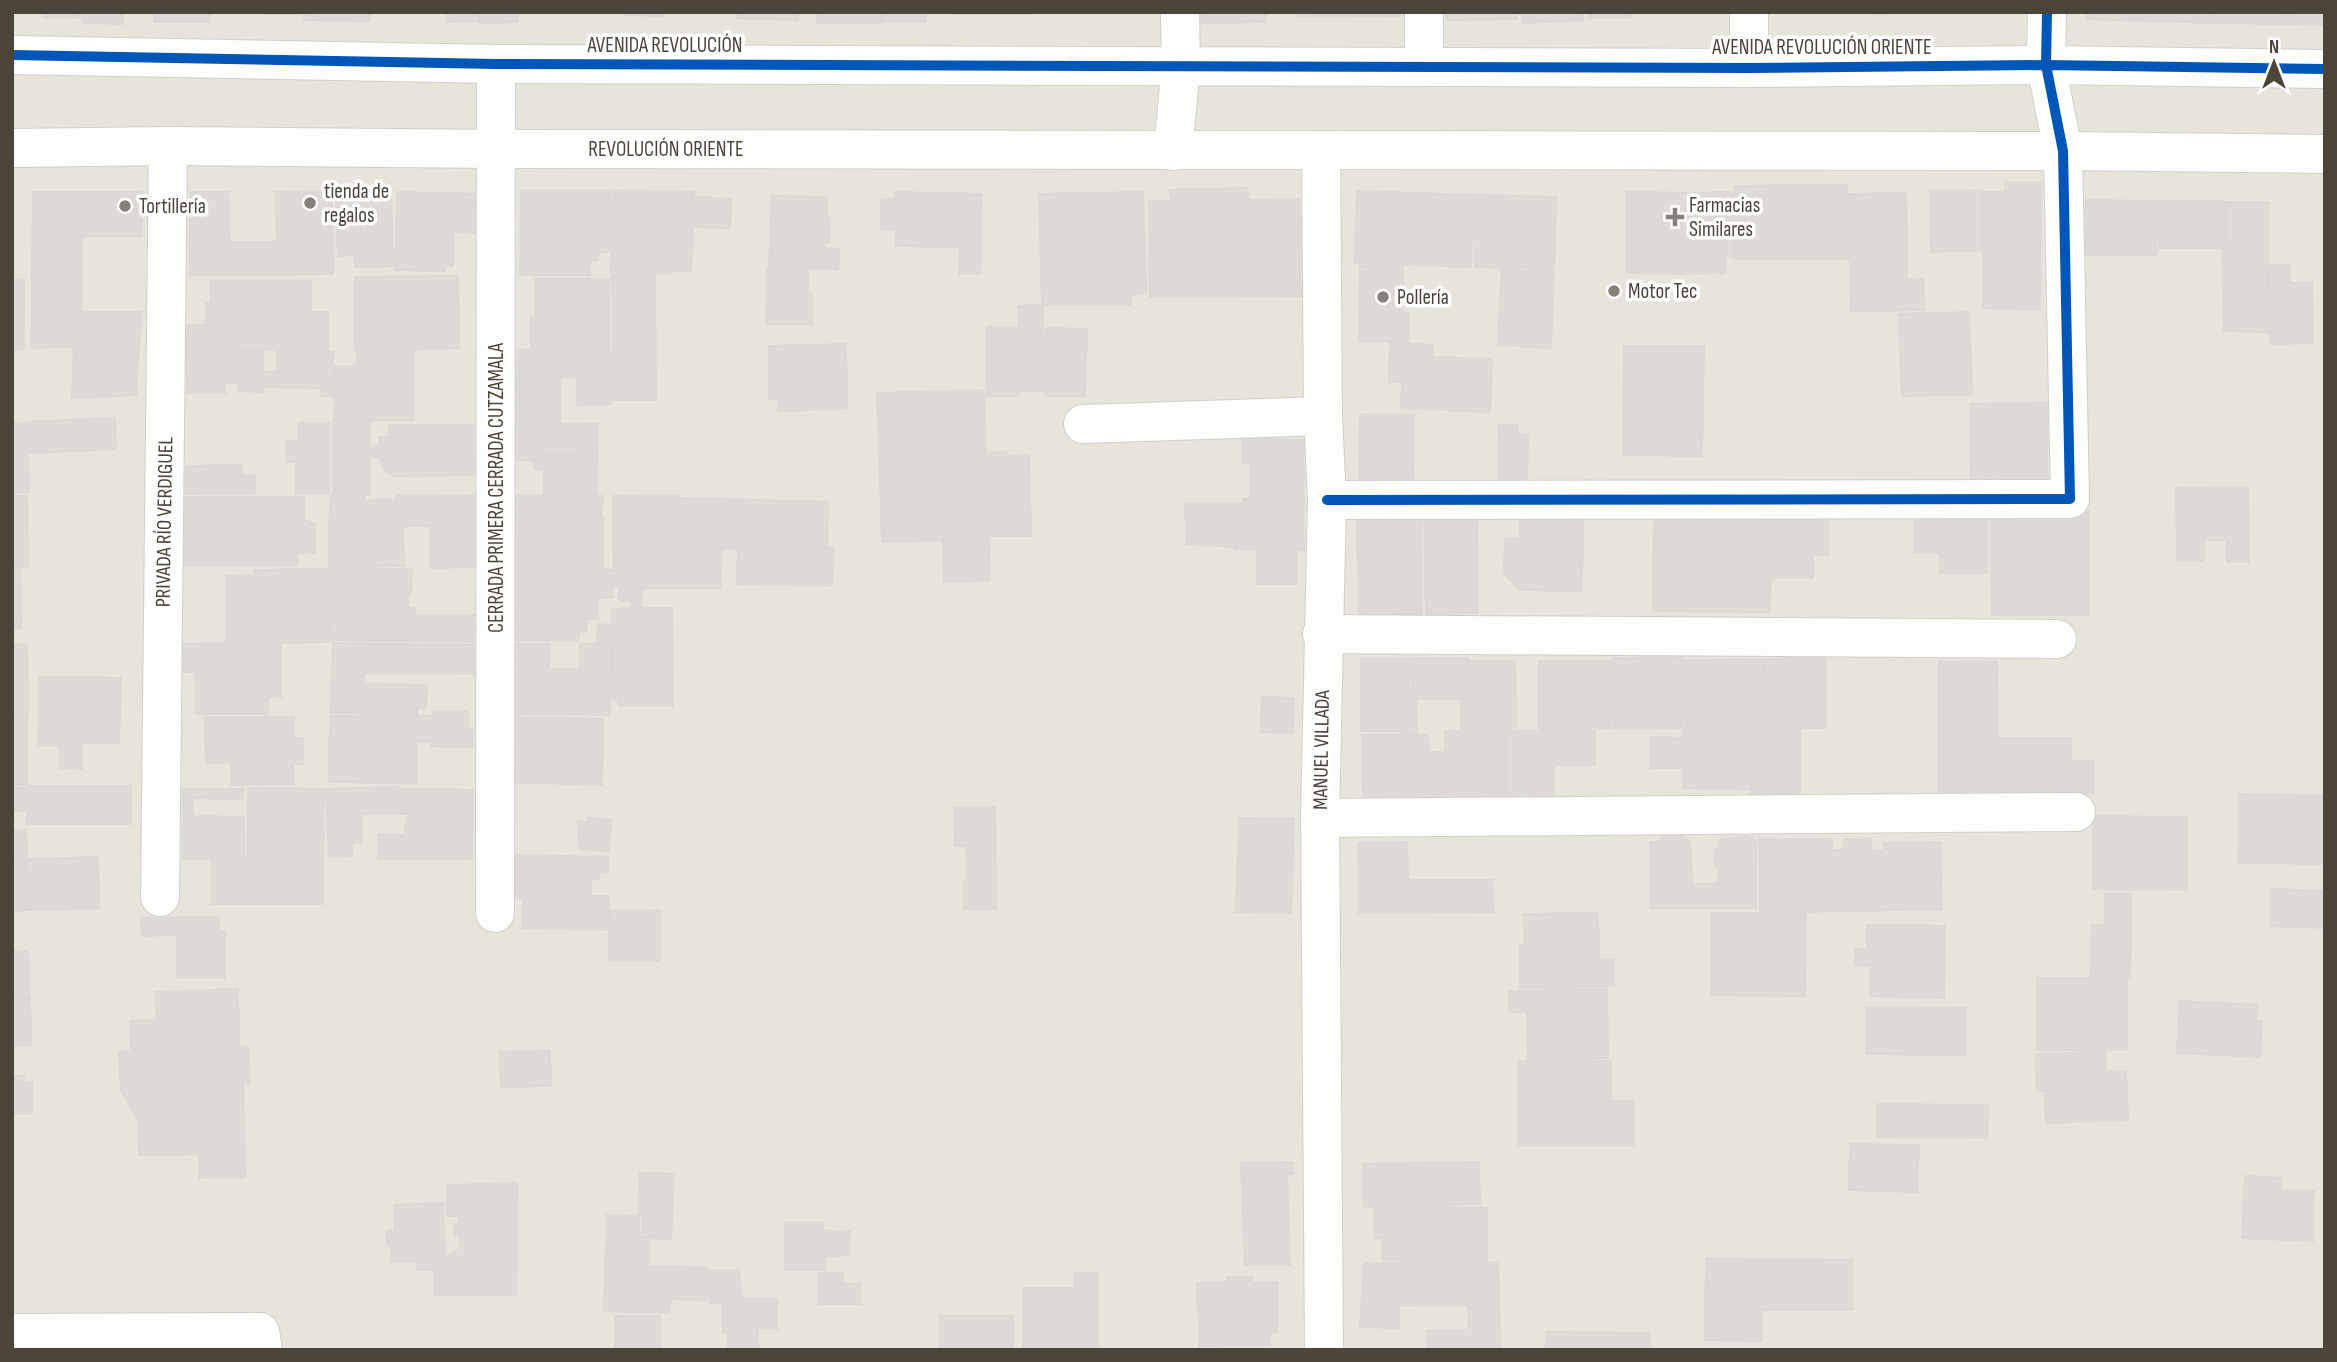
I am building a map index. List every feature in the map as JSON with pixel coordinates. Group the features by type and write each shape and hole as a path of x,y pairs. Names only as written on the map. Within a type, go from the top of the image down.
{"street":[{"path":"1173,151 1181,65 1180,12"},
{"path":"1424,12 1424,66"},
{"path":"1749,12 1749,68"},
{"path":"1327,500 2070,499 2063,151 2046,65 2047,12"},
{"name":"AVENIDA REVOLUCIÓN","path":"12,55 496,64 1318,66"},
{"name":"CERRADA PRIMERA CERRADA CUTZAMALA","path":"495,913 496,64"},
{"name":"AVENIDA REVOLUCIÓN ORIENTE","path":"1318,66 1749,68 2046,65 2325,69"},
{"name":"REVOLUCIÓN ORIENTE","path":"12,148 168,146 1321,150"},
{"name":"PRIVADA RÍO VERDIGUEL","path":"160,897 168,146"},
{"path":"1321,150 2325,154"},
{"name":"MANUEL VILLADA","path":"1321,150 1323,416 1327,500 1320,818 1324,1350"},
{"path":"1083,424 1323,416"},
{"path":"1322,634 2057,639"},
{"path":"1320,818 2076,812"},
{"path":"12,1333 260,1332 262,1350"}],"shaded area":[{"path":"12,12 2325,12 2325,1350 12,1350"}],"building":[{"path":"44,12 80,12 80,18 43,17"},
{"path":"83,12 123,12 123,24 83,23"},
{"path":"154,12 210,12 210,22 154,22"},
{"path":"301,12 301,14 263,14"},
{"path":"304,12 370,12 370,21 304,20"},
{"path":"447,12 480,12 480,21 447,22"},
{"path":"479,12 518,12 518,22 479,23"},
{"path":"624,12 663,12 663,16 624,15"},
{"path":"736,12 799,12 798,20 736,18"},
{"path":"817,12 881,12 881,23 817,23"},
{"path":"882,12 926,12 926,21 882,22"},
{"path":"1035,12 1035,14 951,14"},
{"path":"1199,12 1266,12 1266,22 1199,23"},
{"path":"1298,12 1400,12 1400,16 1298,17"},
{"path":"1447,12 1517,12 1517,19 1447,20"},
{"path":"1522,12 1583,12 1583,20 1522,23"},
{"path":"1589,12 1631,12 1631,18 1588,18"},
{"path":"1779,12 1889,12 1889,14"},
{"path":"2087,12 2215,12 2215,23 2086,19"},
{"path":"2215,12 2289,12 2288,24 2215,23"},
{"path":"2289,12 2325,12 2325,25 2288,24"},
{"path":"2005,182 2041,182 2040,309 1983,308 1983,192 2006,192"},
{"path":"1847,185 1848,259 1735,259 1735,186"},
{"path":"1247,188 1250,200 1300,199 1301,296 1150,297 1149,201 1172,201 1169,190"},
{"path":"521,190 610,190 609,252 598,252 598,260 590,260 590,275 520,275"},
{"path":"613,190 694,192 694,197 731,199 730,228 693,227 691,271 670,271 670,274 611,272"},
{"path":"1981,190 1982,250 1931,252 1930,191"},
{"path":"332,191 333,274 190,275 190,192 228,192 229,242 277,242 276,192"},
{"path":"391,191 393,266 355,267 355,255 338,256 336,192"},
{"path":"1357,191 1475,195 1471,267 1355,263"},
{"path":"33,192 142,192 142,236 82,236 82,312 141,312 136,395 72,398 74,346 31,348"},
{"path":"397,192 482,194 481,233 453,232 453,266 445,266 445,271 395,270"},
{"path":"895,192 981,194 980,274 959,274 960,247 896,246 896,229 881,229 881,199 895,199"},
{"path":"1143,192 1146,292 1131,295 1130,305 1042,305 1039,194"},
{"path":"1627,192 1709,193 1709,274 1627,273"},
{"path":"1710,192 1733,192 1734,257 1726,257 1725,273 1709,273"},
{"path":"1906,193 1907,279 1923,279 1924,310 1851,311 1849,194"},
{"path":"1476,195 1556,197 1554,269 1475,267"},
{"path":"772,196 827,197 830,242 826,242 824,248 839,249 838,269 769,267"},
{"path":"2086,200 2157,201 2156,255 2085,255"},
{"path":"2159,201 2224,201 2224,238 2220,238 2220,248 2159,248"},
{"path":"2226,202 2268,202 2268,332 2224,331 2222,250 2223,240 2226,240"},
{"path":"2269,265 2290,265 2290,283 2312,283 2313,343 2270,344"},
{"path":"1360,266 1403,267 1403,313 1409,313 1409,342 1359,341"},
{"path":"767,269 808,269 808,294 812,294 812,324 766,324"},
{"path":"1502,270 1554,272 1551,348 1498,345"},
{"path":"612,275 655,275 656,400 613,400"},
{"path":"458,276 459,348 355,350 355,277"},
{"path":"24,279 24,349 12,349 12,280"},
{"path":"535,279 609,279 609,347 531,347 531,317 535,317"},
{"path":"211,281 311,281 311,312 328,312 328,350 187,349 187,325 206,325 206,303 211,303"},
{"path":"1043,305 1043,391 1019,391 1018,396 987,396 987,327 1019,327 1018,306"},
{"path":"1969,312 1972,394 1902,396 1899,314"},
{"path":"1046,328 1087,329 1085,396 1045,396"},
{"path":"1390,343 1433,345 1432,357 1492,359 1490,412 1401,408 1402,382 1389,382"},
{"path":"846,344 847,409 778,411 778,398 769,399 769,346"},
{"path":"1624,346 1704,346 1702,456 1623,455"},
{"path":"610,348 611,404 577,405 577,377 560,378 560,421 517,422 515,350"},
{"path":"187,350 263,351 263,372 277,372 277,352 333,352 333,396 321,396 321,388 264,387 263,392 238,391 238,383 225,382 225,393 187,393"},
{"path":"358,350 414,350 414,420 334,420 335,366 357,366"},
{"path":"984,390 990,580 944,582 943,540 882,542 877,393"},
{"path":"2047,403 2047,483 1971,484 1970,404"},
{"path":"1360,414 1414,415 1413,480 1359,479"},
{"path":"115,418 116,449 27,453 26,422"},
{"path":"333,421 370,421 370,446 379,446 379,437 389,437 389,425 478,425 478,475 394,476 385,470 379,457 370,457 370,495 333,495"},
{"path":"12,423 26,423 29,492 12,493"},
{"path":"299,423 329,423 329,493 296,493 296,462 286,462 286,441 299,441"},
{"path":"514,423 598,424 597,454 538,453 538,460 513,460"},
{"path":"1499,425 1517,425 1517,435 1528,435 1527,483 1498,482"},
{"path":"1242,438 1304,440 1303,464 1242,463"},
{"path":"1007,452 1007,456 1029,455 1031,536 990,536 989,453"},
{"path":"539,455 597,455 596,496 544,495 544,469 534,469 534,462 539,462"},
{"path":"242,465 242,476 255,475 255,493 186,494 186,466"},
{"path":"1250,465 1304,466 1303,538 1266,538 1265,549 1235,549 1235,528 1242,528 1243,499 1250,499"},
{"path":"2248,487 2249,562 2227,562 2227,540 2204,540 2204,561 2177,561 2176,488"},
{"path":"365,495 365,501 389,499 394,502 395,513 402,513 404,566 329,567 330,496"},
{"path":"396,495 478,496 479,567 430,568 430,526 404,526 404,511 395,511"},
{"path":"512,495 603,496 601,516 513,517"},
{"path":"678,495 678,588 642,588 642,608 672,608 673,706 619,706 618,700 612,698 612,609 632,608 632,601 619,601 619,586 614,586 613,496"},
{"path":"12,496 27,496 28,567 12,567"},
{"path":"184,497 304,497 304,520 315,524 315,553 297,553 297,565 184,565"},
{"path":"679,498 828,502 827,548 834,548 832,586 737,584 738,549 722,548 720,588 678,588"},
{"path":"1185,503 1241,503 1242,528 1234,528 1234,547 1187,544"},
{"path":"1991,512 2089,512 2089,615 1992,615"},
{"path":"1654,516 1771,517 1770,612 1653,611"},
{"path":"1914,516 1987,516 1987,573 1940,573 1940,553 1914,553"},
{"path":"513,517 603,517 603,570 511,569"},
{"path":"1421,517 1422,614 1359,615 1357,518"},
{"path":"1520,517 1583,517 1582,591 1520,590 1504,573 1505,539 1520,539"},
{"path":"1424,520 1477,520 1478,613 1426,614"},
{"path":"1771,520 1828,520 1828,555 1813,555 1813,578 1771,578"},
{"path":"1304,538 1304,550 1297,550 1297,584 1257,584 1257,549 1266,549 1266,539"},
{"path":"20,569 21,628 12,629 12,570"},
{"path":"328,569 329,642 226,643 226,576 251,575 254,582 254,570"},
{"path":"329,569 412,569 408,608 414,608 416,615 479,615 479,642 330,640"},
{"path":"512,569 612,570 612,598 598,598 598,619 587,619 586,632 579,632 578,641 511,640"},
{"path":"598,624 612,625 612,644 597,643"},
{"path":"281,643 281,697 268,697 268,714 196,714 196,672 183,672 183,644"},
{"path":"333,643 475,645 474,674 364,673 363,684 427,685 426,708 417,708 417,714 331,713"},
{"path":"27,644 28,714 12,715 12,645"},
{"path":"512,644 550,644 549,669 580,669 580,644 611,644 610,715 511,714"},
{"path":"1683,657 1683,728 1614,729 1613,658"},
{"path":"1411,658 1468,658 1468,699 1416,699 1417,733 1403,733 1403,692 1412,692"},
{"path":"1796,658 1797,727 1766,728 1765,659"},
{"path":"1826,658 1826,728 1798,728 1797,659"},
{"path":"1361,659 1409,659 1409,690 1402,690 1402,731 1361,731"},
{"path":"1764,659 1765,728 1686,729 1685,660"},
{"path":"1470,661 1515,661 1516,728 1461,729 1461,701 1470,701"},
{"path":"1539,661 1611,661 1611,728 1539,729"},
{"path":"1939,662 1997,662 1998,738 2071,738 2071,761 2093,761 2093,793 1939,794"},
{"path":"39,677 121,678 119,743 82,743 82,769 60,768 60,746 38,746"},
{"path":"1262,697 1294,698 1293,733 1261,732"},
{"path":"433,711 468,711 468,730 473,730 473,747 431,746 431,742 417,742 417,783 329,782 330,716 433,716"},
{"path":"12,716 27,716 27,785 12,785"},
{"path":"205,717 294,717 294,738 303,738 303,764 293,764 293,784 231,785 231,762 206,763"},
{"path":"512,717 603,719 602,785 510,782"},
{"path":"1800,729 1800,795 1751,795 1753,730"},
{"path":"1684,730 1751,731 1751,789 1683,788 1684,768 1650,768 1650,737 1684,738"},
{"path":"1445,731 1504,731 1504,800 1429,799 1429,752 1445,752"},
{"path":"1506,731 1554,731 1554,798 1506,798"},
{"path":"1556,731 1595,731 1595,765 1556,765"},
{"path":"1362,735 1428,735 1429,798 1363,799"},
{"path":"27,786 131,786 131,824 27,824"},
{"path":"400,787 401,813 362,814 362,843 352,843 352,856 329,857 326,789"},
{"path":"12,788 25,788 26,810 12,811"},
{"path":"248,788 324,789 323,859 247,858"},
{"path":"183,789 244,789 242,799 193,798 193,816 244,817 244,859 183,859"},
{"path":"401,789 473,790 472,859 378,859 378,835 404,835 408,814 401,814"},
{"path":"2239,794 2325,796 2324,864 2238,863"},
{"path":"954,807 995,807 996,909 964,909 964,882 967,882 966,846 955,846"},
{"path":"2093,816 2187,817 2187,890 2093,889"},
{"path":"588,818 611,820 609,851 580,849 578,821 588,822"},
{"path":"1239,818 1294,819 1291,913 1236,912"},
{"path":"26,830 27,860 12,861 12,831"},
{"path":"1661,836 1683,836 1690,842 1692,884 1718,884 1718,868 1714,863 1719,840 1747,836 1756,841 1756,908 1650,908 1650,842 1661,842"},
{"path":"1759,839 1832,839 1832,850 1844,850 1844,839 1871,839 1871,851 1884,851 1884,843 1940,842 1942,909 1760,913"},
{"path":"1407,842 1408,880 1492,880 1493,912 1359,913 1358,843"},
{"path":"516,855 608,857 608,873 599,872 599,879 591,879 591,896 609,896 609,930 522,928 523,898 515,898"},
{"path":"98,857 99,908 27,910 27,859"},
{"path":"323,860 323,904 212,904 212,861"},
{"path":"12,862 25,862 26,910 12,911"},
{"path":"2271,889 2325,891 2325,928 2270,926"},
{"path":"2105,894 2131,894 2130,978 2091,978 2092,925 2105,925"},
{"path":"660,910 660,961 609,961 610,911"},
{"path":"1598,913 1599,959 1614,959 1614,986 1520,988 1520,946 1525,946 1524,914"},
{"path":"1711,913 1806,913 1805,996 1711,995"},
{"path":"219,917 219,931 225,931 225,978 177,978 177,935 142,936 141,918"},
{"path":"1867,925 1945,926 1944,998 1870,996 1870,966 1855,965 1855,949 1867,949"},
{"path":"14,951 28,951 29,998 12,998"},
{"path":"2037,978 2127,978 2127,1050 2037,1050"},
{"path":"238,989 239,1046 131,1049 130,1021 157,1020 156,992"},
{"path":"1607,989 1608,1058 1528,1059 1527,1012 1509,1012 1509,991"},
{"path":"12,998 30,998 31,1045 12,1045"},
{"path":"2180,1001 2258,1005 2256,1021 2262,1021 2260,1057 2177,1053"},
{"path":"1866,1007 1966,1008 1966,1055 1866,1054"},
{"path":"248,1046 250,1084 243,1082 245,1177 199,1178 199,1154 139,1155 138,1119 121,1091 119,1052"},
{"path":"550,1051 551,1086 501,1087 500,1052"},
{"path":"2106,1052 2106,1071 2126,1071 2128,1120 2046,1123 2045,1091 2037,1091 2036,1054"},
{"path":"1518,1061 1611,1061 1611,1101 1634,1101 1634,1146 1518,1146"},
{"path":"12,1076 24,1076 24,1083 32,1083 32,1114 12,1114"},
{"path":"1877,1104 1988,1105 1987,1138 1877,1137"},
{"path":"1850,1144 1919,1145 1917,1192 1849,1190"},
{"path":"1292,1162 1293,1174 1287,1174 1290,1265 1245,1265 1241,1163"},
{"path":"1479,1162 1480,1204 1364,1207 1363,1164"},
{"path":"640,1173 674,1174 671,1239 652,1238 652,1234 642,1233 642,1214 638,1214"},
{"path":"2245,1176 2281,1178 2280,1190 2314,1191 2313,1241 2242,1238"},
{"path":"517,1183 516,1295 435,1295 435,1271 448,1271 446,1257 460,1249 460,1236 454,1236 454,1224 459,1224 459,1216 447,1216 447,1185"},
{"path":"443,1203 445,1270 417,1270 417,1261 391,1262 387,1231 395,1231 394,1205"},
{"path":"1374,1207 1487,1208 1487,1261 1382,1260 1382,1238 1374,1238"},
{"path":"607,1215 639,1216 639,1236 650,1236 649,1266 708,1268 707,1300 670,1299 669,1313 604,1311"},
{"path":"785,1222 823,1222 823,1230 850,1231 849,1254 825,1257 825,1270 785,1270"},
{"path":"1706,1259 1852,1260 1852,1310 1762,1310 1762,1341 1705,1340"},
{"path":"1498,1262 1500,1350 1428,1350 1427,1331 1469,1330 1468,1305 1399,1306 1399,1328 1360,1327 1364,1263"},
{"path":"710,1270 739,1270 741,1299 777,1299 777,1329 758,1329 758,1350 728,1350 728,1333 723,1333 723,1303 710,1303"},
{"path":"818,1273 843,1273 843,1284 860,1284 860,1304 818,1304"},
{"path":"1074,1273 1098,1273 1098,1350 1023,1350 1023,1288 1074,1288"},
{"path":"1227,1277 1252,1277 1252,1283 1277,1282 1277,1312 1198,1314 1197,1283 1227,1282"},
{"path":"1277,1314 1277,1332 1270,1332 1270,1345 1199,1346 1199,1315"},
{"path":"615,1316 660,1316 660,1350 615,1350"},
{"path":"940,1316 1013,1316 1013,1350 940,1350"},
{"path":"1546,1332 1650,1333 1650,1350 1546,1350"}],"cycle path":[{"path":"1327,500 2070,499 2063,151 2046,65 2047,12"},
{"path":"12,55 496,64 1749,68 2046,65 2325,69"}],"place":[{"name":"tienda de regalos","path":"310,203"},
{"name":"Tortillería","path":"125,206"},
{"name":"Farmacias Similares","path":"1675,217"},
{"name":"Motor Tec","path":"1614,291"},
{"name":"Pollería","path":"1383,297"}]}
